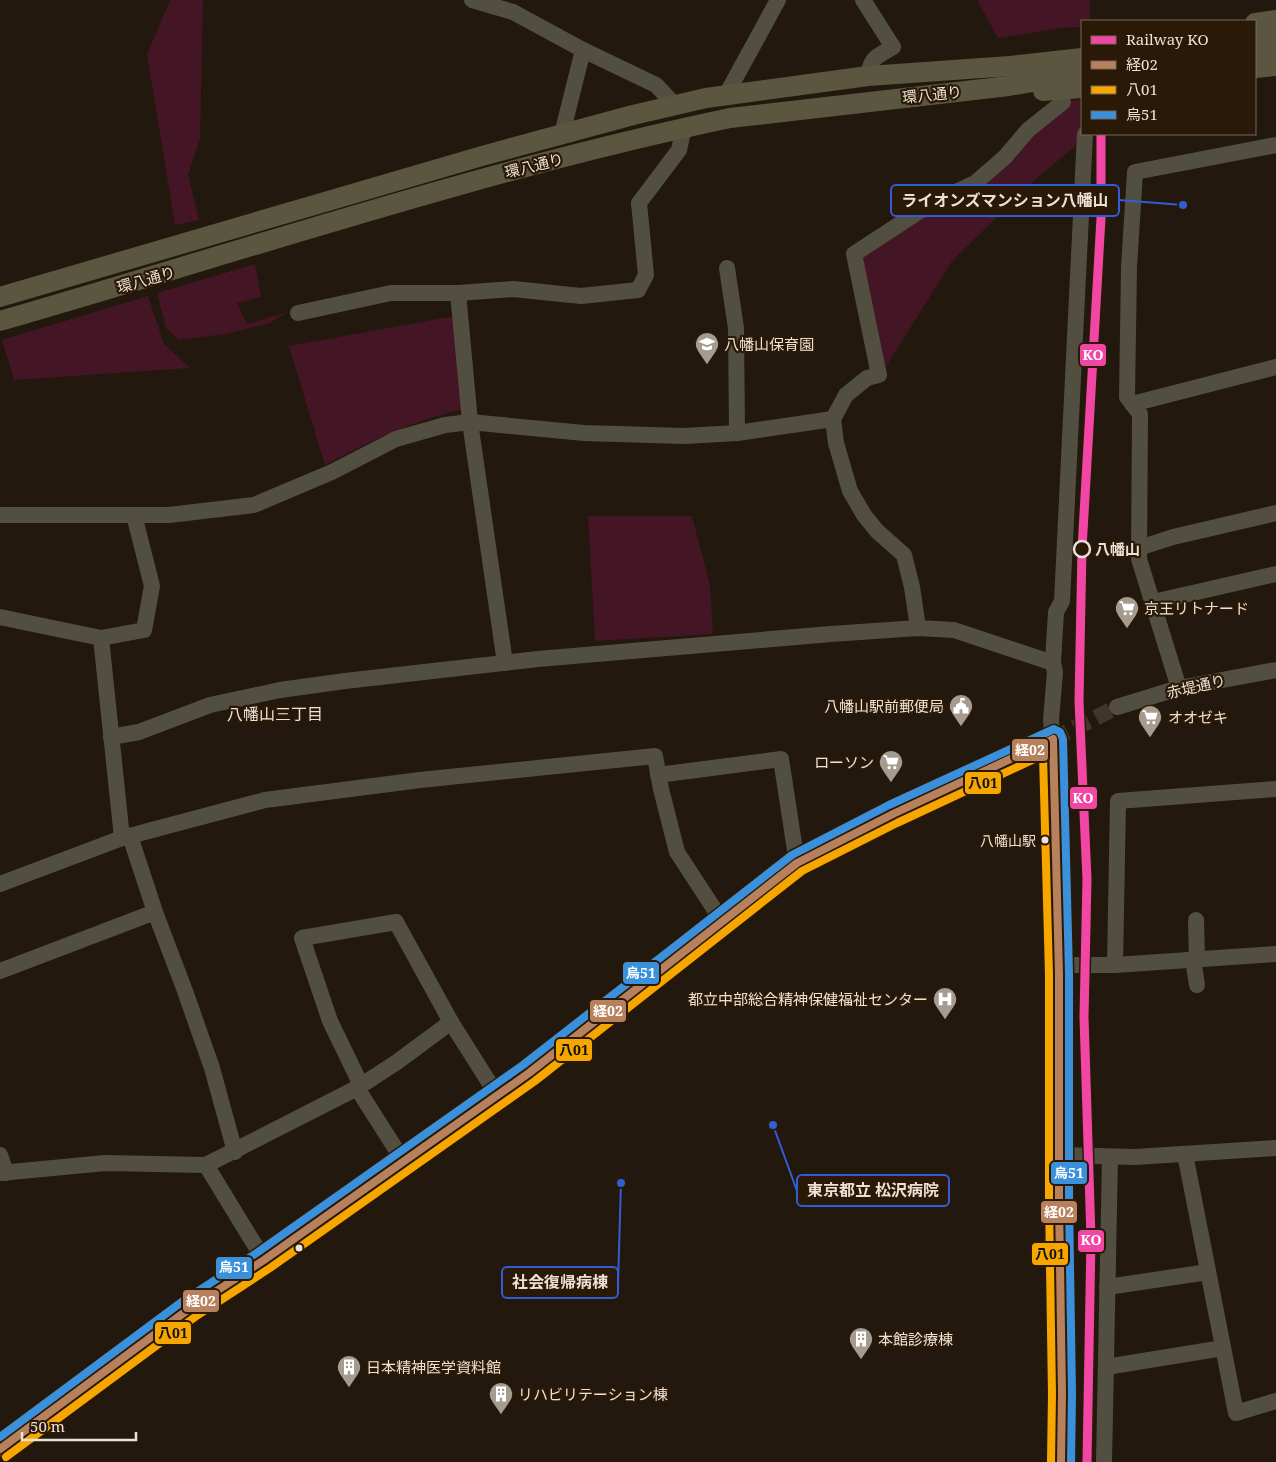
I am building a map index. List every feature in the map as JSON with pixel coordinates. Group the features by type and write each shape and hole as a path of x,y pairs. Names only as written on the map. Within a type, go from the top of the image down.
{"main road":[{"path":"1256,23 1276,20"},
{"path":"1256,38 1276,36"},
{"path":"1010,66 1081,45"},
{"path":"1256,54 1276,51"},
{"name":"環八通り","path":"0,297 463,161 676,105 726,95 868,76 1010,66 1081,58"},
{"path":"1256,68 1276,66"},
{"name":"環八通り","path":"0,320 508,171 684,127 730,118 1009,86 1081,73"},
{"path":"1009,86 1030,92 1081,88"}],"street":[{"path":"472,0 512,12 583,50 656,85 676,105"},
{"path":"726,95 778,0"},
{"path":"868,76 870,63 874,58 893,47 871,3"},
{"path":"562,134 583,50"},
{"path":"918,628 912,587 904,555 864,515 850,491 836,443 833,419 846,395 867,378 879,375 854,254 932,203 975,183 1005,157 1028,130 1063,102"},
{"path":"298,313 391,294 458,293 513,289 582,296 638,290 646,275 639,203 679,150 684,127"},
{"path":"1061,1462 1059,965 1051,720 1055,672 1053,663 1056,612 1062,601 1085,135"},
{"path":"1179,688 1139,558 1140,414 1127,397 1129,267 1134,172 1276,145"},
{"path":"727,268 736,328 737,432"},
{"path":"458,293 470,422 505,663"},
{"path":"1132,404 1276,367"},
{"path":"0,514 169,515 254,505 328,474 396,438 445,425 470,422 584,434 684,436 737,432 833,419"},
{"path":"1139,548 1173,537 1276,513"},
{"path":"0,617 101,638 144,630 152,586 134,515"},
{"path":"1153,602 1276,574"},
{"path":"111,737 139,732 210,705 280,690 505,663 918,628 954,630 1053,663"},
{"path":"101,638 111,737 126,837 185,990 212,1068 235,1152"},
{"name":"赤堤通り","path":"1117,707 1179,688 1276,670"},
{"path":"0,1449 189,1309 264,1260 565,1046 797,863 909,806 1053,739"},
{"path":"0,884 126,837 265,800 420,780 655,756 677,852 722,921"},
{"path":"658,775 781,759 797,863"},
{"path":"1115,965 1118,801 1276,789"},
{"path":"0,971 155,912"},
{"path":"1196,920 1195,959 1197,985"},
{"path":"404,1162 359,1087 330,1021 302,938 396,922 451,1022 497,1095"},
{"path":"1059,965 1115,965 1276,954"},
{"path":"0,1155 3,1173 105,1163 206,1165 235,1152 359,1087 397,1062 451,1022"},
{"path":"1059,1155 1135,1157 1276,1148"},
{"path":"1185,1154 1236,1413 1276,1401"},
{"path":"1104,1462 1110,1157"},
{"path":"206,1165 264,1260"},
{"path":"1107,1287 1208,1272"},
{"path":"1106,1367 1224,1348"}],"shaded area":[{"path":"170,0 203,0 200,139 188,175 199,220 175,225 147,55"},
{"path":"977,0 1090,0 1090,20 1081,20 1081,27 1061,28 998,38"},
{"path":"1080,100 1080,142 1034,181 952,261 887,365 877,368 854,254 975,183 1063,102"},
{"path":"255,264 261,297 237,303 247,324 287,312 270,323 225,334 179,340 166,328 157,293"},
{"path":"148,296 164,344 190,368 14,380 2,340"},
{"path":"454,316 464,409 428,419 393,432 325,465 289,346"},
{"path":"588,516 692,516 710,585 713,634 595,641"}],"tunnel":[{"path":"1053,739 1117,707"}],"rail line":[{"name":"KO","path":"1087,1462 1091,1238 1084,1017 1087,879 1079,701 1082,549 1101,218 1101,135"}],"transit line":[{"name":"烏51","path":"0,1437 183,1301 258,1252 523,1065 792,855 889,805 1054,729 1060,732 1063,739 1069,974 1071,1462"},
{"name":"経02","path":"0,1449 189,1309 264,1260 529,1073 797,863 893,814 1053,739 1059,974 1061,1462"},
{"name":"八01","path":"6,1457 195,1317 270,1268 535,1081 802,871 897,823 1043,755 1049,974 1051,1462"}],"place":[{"name":"ライオンズマンション八幡山","path":"1183,205"},
{"name":"八幡山保育園","path":"707,365"},
{"name":"八幡山","path":"1082,549"},
{"name":"京王リトナード","path":"1127,629"},
{"name":"八幡山駅前郵便局","path":"961,727"},
{"name":"オオゼキ","path":"1150,738"},
{"name":"ローソン","path":"891,783"},
{"name":"八幡山駅","path":"1045,840"},
{"name":"都立中部総合精神保健福祉センター","path":"945,1020"},
{"name":"東京都立 松沢病院","path":"773,1125"},
{"name":"社会復帰病棟","path":"621,1183"},
{"name":"本館診療棟","path":"861,1360"},
{"name":"日本精神医学資料館","path":"349,1388"},
{"name":"リハビリテーション棟","path":"501,1415"}],"district":[{"name":"八幡山三丁目","path":"275,714"}]}
